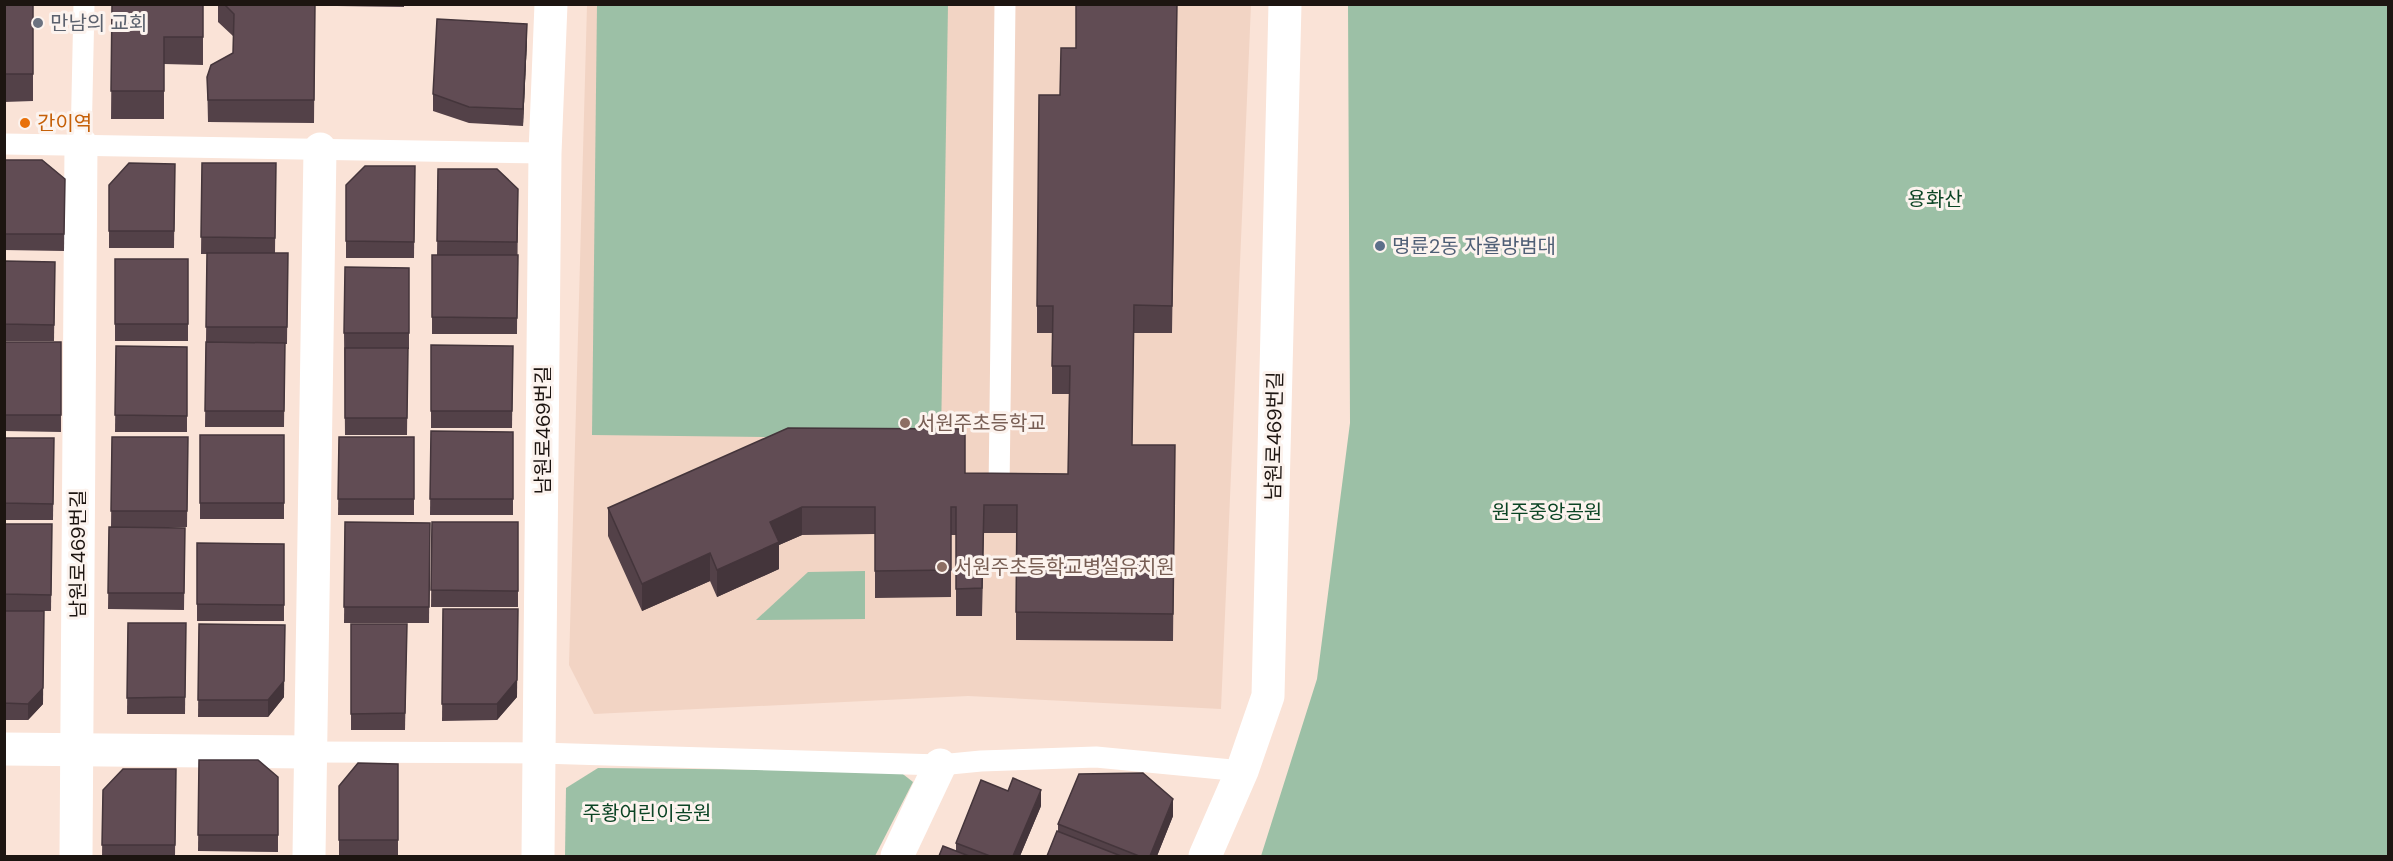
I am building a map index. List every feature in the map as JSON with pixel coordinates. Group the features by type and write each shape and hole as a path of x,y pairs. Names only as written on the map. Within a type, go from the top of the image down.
{"street":[{"name":"남원로469번길","path":"538,856 545,153 551,4"},
{"name":"남원로469번길","path":"1205,856 1242,771 1268,696 1285,4"},
{"name":"남원로469번길","path":"76,856 81,144"},
{"path":"309,856 320,149"},
{"path":"4,749 310,752"},
{"path":"897,856 940,765"}],"lane":[{"path":"81,144 84,4"},
{"path":"999,492 1005,4"},
{"path":"4,144 545,153"},
{"path":"310,752 540,753 940,765 981,761 1096,758 1242,771"}],"shaded area":[{"name":"서원주초등학교","path":"587,5 1251,5 1221,709 968,696 594,714 569,665"}],"green space":[{"path":"597,5 948,5 941,439 592,435"},
{"name":"용화산","path":"1348,5 2388,5 2388,856 1261,856 1317,679 1350,423"},
{"path":"865,571 865,619 756,620 808,572"},
{"name":"주황어린이공원","path":"598,768 899,771 913,782 875,856 565,856 566,788"}],"building":[{"path":"4,4 33,4 33,74 4,74"},
{"path":"112,4 203,4 203,37 164,37 164,91 111,91"},
{"path":"224,4 315,4 314,100 208,100 207,77 211,65 233,53 234,14"},
{"path":"1076,4 1177,4 1172,306 1134,305 1132,445 1175,445 1173,614 1016,612 1017,505 984,505 982,588 956,589 956,507 951,507 951,570 875,571 875,507 802,507 770,522 779,542 717,570 710,553 642,584 608,508 788,428 965,429 965,473 1068,474 1070,366 1052,366 1053,306 1037,306 1039,95 1060,95 1061,48 1076,48"},
{"path":"437,19 527,24 523,109 469,107 433,94"},
{"path":"4,160 42,160 65,179 64,234 4,234"},
{"path":"129,163 175,164 174,231 109,231 109,185"},
{"path":"202,163 276,163 275,238 201,237"},
{"path":"365,166 415,166 414,242 346,241 346,185"},
{"path":"438,169 497,169 518,189 517,242 437,241"},
{"path":"207,253 288,253 287,327 206,327"},
{"path":"432,255 518,255 517,318 432,317"},
{"path":"115,259 188,259 188,324 115,324"},
{"path":"4,261 55,262 54,325 4,324"},
{"path":"345,267 409,268 409,333 344,333"},
{"path":"4,342 61,342 61,415 4,415"},
{"path":"206,342 285,343 284,411 205,411"},
{"path":"431,345 513,346 512,411 431,411"},
{"path":"116,346 187,347 187,416 115,415"},
{"path":"345,348 408,348 407,418 345,418"},
{"path":"431,431 513,432 513,499 430,499"},
{"path":"200,435 284,435 284,503 200,503"},
{"path":"112,437 188,437 187,511 111,511"},
{"path":"339,437 414,437 414,499 338,499"},
{"path":"4,438 54,438 53,504 4,503"},
{"path":"345,522 430,523 429,607 344,607"},
{"path":"432,522 518,522 518,591 431,590"},
{"path":"4,524 52,524 51,595 4,594"},
{"path":"109,527 185,528 184,593 108,593"},
{"path":"197,543 284,544 284,605 197,604"},
{"path":"443,609 518,609 517,680 497,704 442,704"},
{"path":"4,611 44,611 43,688 28,704 4,703"},
{"path":"128,623 186,623 185,697 127,698"},
{"path":"199,624 285,625 284,681 268,700 198,700"},
{"path":"351,624 407,624 405,713 351,714"},
{"path":"199,760 258,760 278,777 278,835 198,835"},
{"path":"358,763 398,764 398,840 339,840 339,786"},
{"path":"123,769 176,769 175,845 102,845 103,790"},
{"path":"1143,773 1173,799 1150,856 1139,856 1058,824 1079,774"},
{"path":"1013,778 1041,790 1013,856 990,856 956,843 981,780 1008,791"},
{"path":"1057,831 1121,856 1047,856"},
{"path":"943,846 969,856 939,856"}],"place":[{"name":"만남의 교회","path":"38,23"},
{"name":"간이역","path":"25,123"},
{"name":"명륜2동 자율방범대","path":"1380,246"},
{"name":"서원주초등학교","path":"905,423"},
{"name":"서원주초등학교병설유치원","path":"942,567"}],"park label":[{"name":"원주중앙공원","path":"1547,512"}]}
